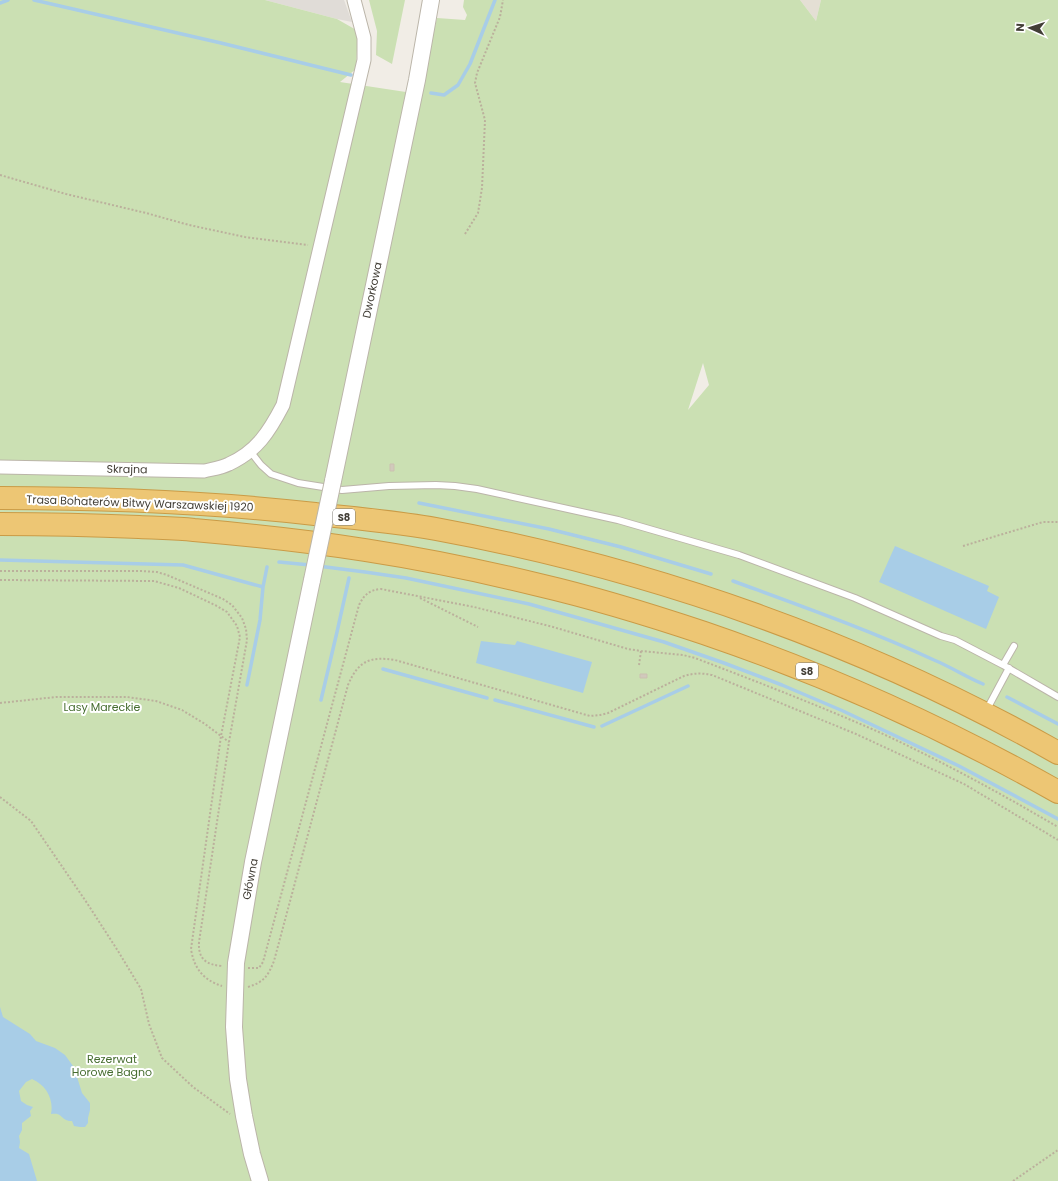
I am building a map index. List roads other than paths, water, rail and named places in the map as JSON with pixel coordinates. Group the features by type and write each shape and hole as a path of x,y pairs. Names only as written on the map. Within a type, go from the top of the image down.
{"highway":[{"name":"Trasa Bohaterów Bitwy Warszawskiej 1920","path":"0,498 69,498 217,504 372,520 435,529 494,541 550,554 680,589 749,613 840,647 985,713"},
{"name":"S8","path":"0,524 85,525 191,530 307,542 367,550 542,585 668,621 789,664 872,699 952,736 1016,768 1058,792"},
{"name":"S8","path":"985,713 1058,753"}],"street":[{"path":"250,452 267,433 282,404 364,60 364,38 354,0"},
{"name":"Dworkowa","path":"312,580 416,80 431,0"},
{"name":"Skrajna","path":"0,467 204,471 228,465 250,452"},
{"name":"Główna","path":"260,1181 252,1154 238,1079 234,1027 236,967 246,896 312,580"}],"lane":[{"path":"250,452 271,474 298,484 342,490 389,486 436,485 477,489 618,520 681,538 746,558 855,598 941,636 955,640 1006,666 1058,697"},
{"path":"985,713 1014,646"}],"water":[{"path":"895,546 989,586 987,591 999,597 986,629 879,582"},
{"path":"481,641 515,645 517,641 592,662 583,693 476,663"},
{"path":"0,1007 3,1017 30,1034 36,1041 55,1048 65,1055 73,1066 82,1093 90,1103 88,1123 85,1127 74,1126 72,1121 66,1120 58,1114 51,1114 52,1108 48,1093 37,1082 32,1079 26,1082 19,1091 21,1101 33,1107 30,1111 31,1116 22,1123 22,1130 19,1136 19,1148 29,1154 37,1181 0,1181"}],"waterway":[{"path":"0,3 8,0"},
{"path":"34,0 221,43 351,75"},
{"path":"431,93 444,95 458,85 470,64 495,0"},
{"path":"419,503 549,529 621,547 711,574"},
{"path":"0,560 183,565 263,587 267,567"},
{"path":"279,562 310,565"},
{"path":"318,566 406,578 529,604 664,642 782,685 843,711 959,766 1058,819"},
{"path":"321,700 349,578"},
{"path":"733,581 885,639 983,684"},
{"path":"247,685 260,620 263,587"},
{"path":"383,669 487,698"},
{"path":"602,726 688,686"},
{"path":"1007,697 1058,724"},
{"path":"495,700 594,727"}],"park label":[{"name":"Lasy Mareckie","path":"102,707"},
{"name":"Rezerwat Horowe Bagno","path":"112,1065"}]}
